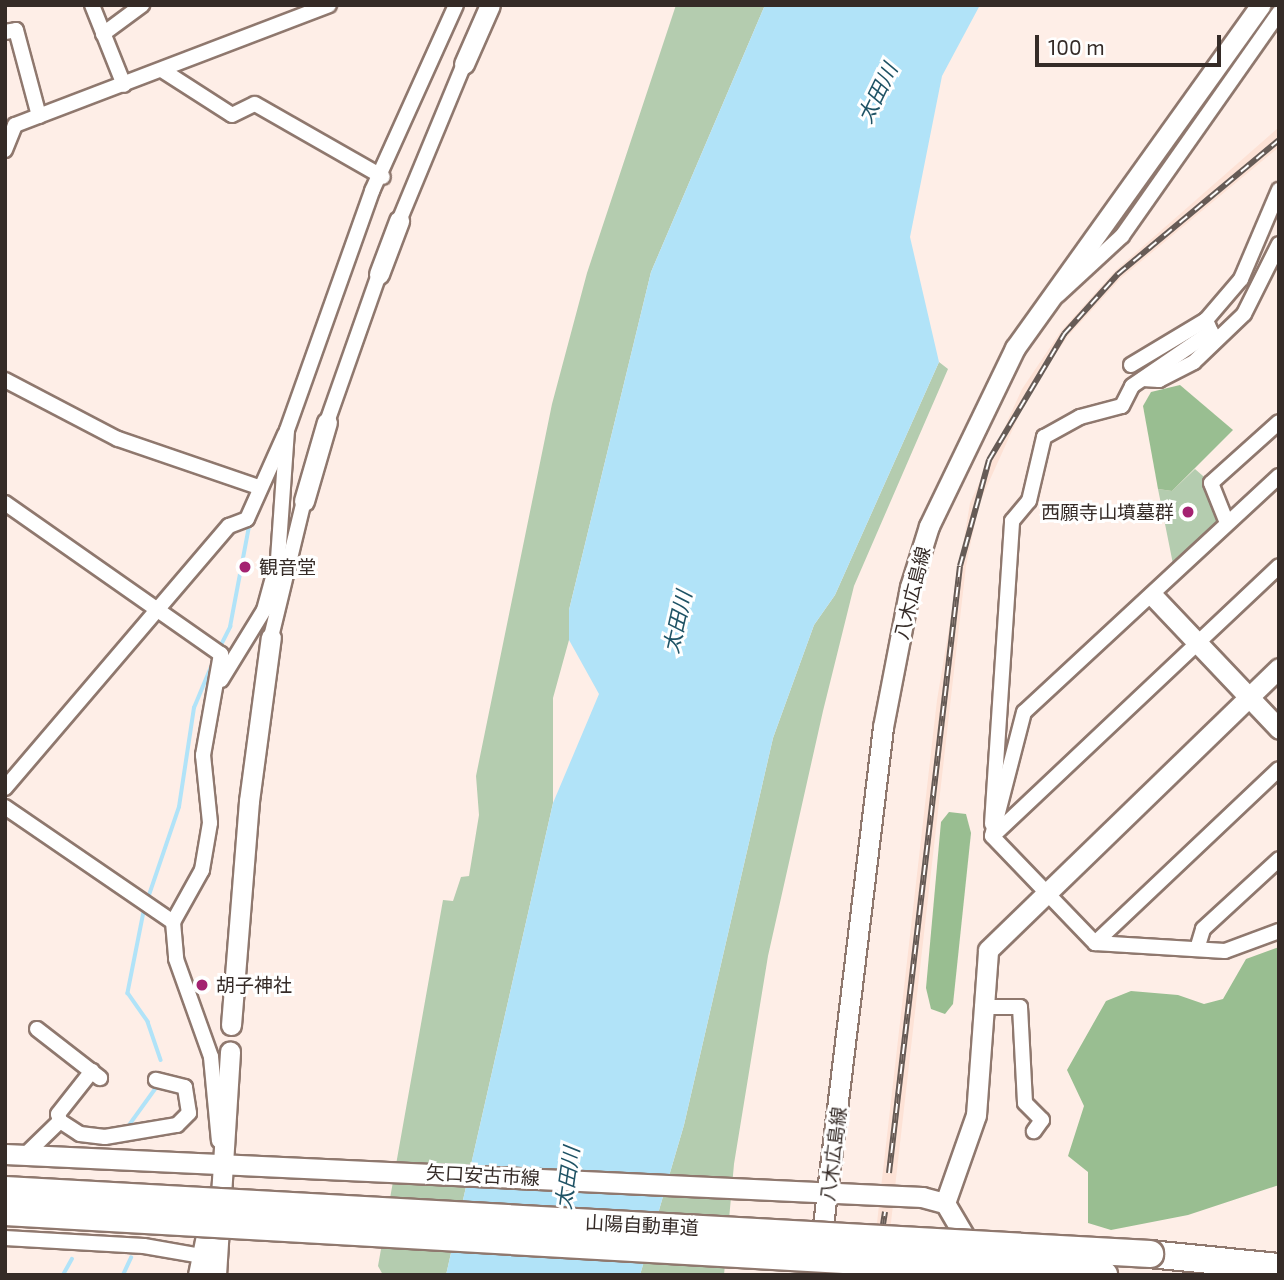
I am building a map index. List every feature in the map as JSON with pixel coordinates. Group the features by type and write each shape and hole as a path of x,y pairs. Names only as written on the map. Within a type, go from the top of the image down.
{"highway":[{"name":"山陽自動車道","path":"5,1190 1150,1254 1279,1267"},
{"name":"山陽自動車道","path":"5,1212 1104,1275"}],"main road":[{"path":"464,64 490,5"},
{"name":"八木広島線","path":"817,1275 821,1193 883,727 910,587 951,470 993,385 1045,303 1261,5"},
{"path":"379,274 399,221"},
{"path":"304,501 327,422"},
{"path":"1153,596 1279,729"},
{"path":"231,1025 248,801 271,637"},
{"path":"984,1275 964,1227 945,1203 976,1115 988,950 1042,892 1279,668"},
{"path":"216,1275 228,1161 230,1051"},
{"name":"矢口安古市線","path":"5,1154 228,1161 821,1193 945,1203"},
{"path":"200,1265 228,1161"}],"street":[{"path":"92,5 124,85"},
{"path":"103,34 142,5"},
{"path":"5,150 15,125 329,5"},
{"path":"5,788 229,526 247,519 258,487 287,430 349,252 456,5"},
{"path":"1045,303 1122,236 1279,13"},
{"path":"5,32 16,30 39,116"},
{"path":"399,221 464,64"},
{"path":"162,71 232,115 255,104 383,177"},
{"path":"1131,366 1206,320 1241,279 1279,190"},
{"path":"1143,379 1158,380 1194,362 1244,314 1279,244"},
{"path":"327,422 379,274"},
{"path":"1206,320 1210,332 1143,379 1122,406 1080,416 1044,437 1029,501 1012,521 992,836 1042,892 1096,943 1225,951 1279,931"},
{"path":"5,380 118,439 258,487"},
{"path":"1227,523 1211,483 1279,422"},
{"path":"207,709 264,610 278,559 287,430"},
{"path":"992,836 1008,785 1024,712 1153,596 1279,476"},
{"path":"271,637 304,501"},
{"path":"5,503 156,612 221,654 207,709 208,835 202,870 173,922 176,959 211,1057 228,1161"},
{"path":"992,836 1279,566"},
{"path":"1096,943 1279,769"},
{"path":"1008,785 1016,798 1031,800"},
{"path":"5,807 173,922"},
{"path":"1197,949 1203,929 1279,859"},
{"path":"982,1007 1020,1007 1025,1103 1042,1120 1034,1131"},
{"path":"230,1051 231,1025"},
{"path":"43,1028 68,1045 96,1075 58,1114 60,1121 80,1134 105,1137 177,1125 189,1113 185,1087 156,1080"},
{"path":"26,1154 60,1121"},
{"path":"5,1238 144,1246 200,1265"}],"shaded area":[{"path":"1279,127 1279,147 1121,278 1068,336 1029,393 979,504 966,566 885,1275 871,1275 937,700 970,503 1022,389 1061,331 1115,271"}],"green space":[{"path":"676,5 765,5 651,272 569,610 569,640 553,698 553,803 446,1275 383,1275 378,1266 443,900 453,901 461,877 469,876 479,815 476,776 552,404 587,273"},
{"path":"939,362 948,369 854,586 823,711 768,956 734,1164 724,1275 640,1275 684,1125 773,738 814,625 835,595"},
{"path":"1180,385 1233,430 1172,491 1158,489 1143,406 1151,392"},
{"path":"1195,469 1211,483 1227,523 1175,574 1158,489 1172,491"},
{"path":"949,812 966,814 971,833 953,1004 945,1014 931,1009 926,988 941,822"},
{"path":"1279,947 1279,1185 1188,1215 1111,1230 1088,1223 1088,1172 1068,1156 1084,1106 1067,1070 1106,1001 1131,991 1178,995 1204,1004 1223,999 1246,959"}],"water":[{"name":"太田川","path":"765,5 980,5 942,76 910,237 939,362 835,595 814,625 773,738 684,1125 640,1275 446,1275 553,803 599,694 569,640 569,610 651,272"}],"waterway":[{"path":"219,649 230,627 249,526"},
{"path":"147,901 179,807 194,708 214,660"},
{"path":"144,912 128,993 148,1022 161,1060"},
{"path":"127,1128 158,1085"},
{"path":"123,1275 131,1258"},
{"path":"63,1275 72,1259"}],"railway":[{"path":"889,1173 960,566 989,460 1064,334 1118,274 1279,140"},
{"path":"875,1275 885,1212"}],"place":[{"name":"西願寺山墳墓群","path":"1188,512"},
{"name":"観音堂","path":"245,567"},
{"name":"胡子神社","path":"202,985"}]}
